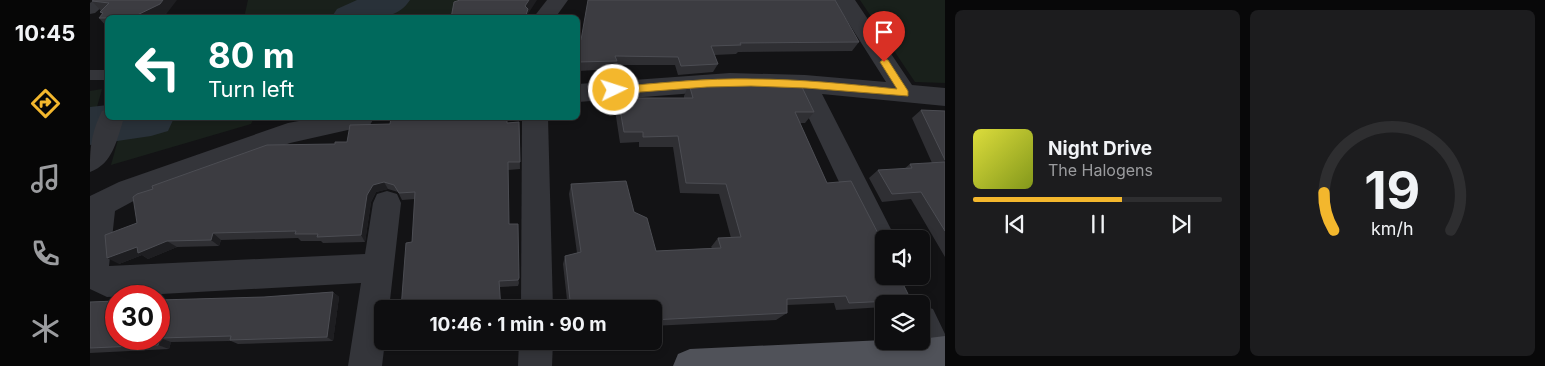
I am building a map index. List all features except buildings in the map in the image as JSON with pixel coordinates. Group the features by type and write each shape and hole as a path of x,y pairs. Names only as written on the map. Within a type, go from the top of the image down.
{"main road":[{"path":"690,366 821,363 942,354"}],"street":[{"path":"546,15 558,0"},
{"path":"844,0 905,93"},
{"path":"580,93 707,83 806,84 945,97"},
{"path":"806,84 877,230"},
{"path":"352,120 288,134 129,190 96,207 93,273 108,282 377,268"},
{"path":"535,120 536,300"},
{"path":"365,366 387,203"},
{"path":"930,333 942,354"},
{"path":"535,366 536,350"}],"lane":[{"path":"90,10 103,0"},
{"path":"90,75 105,75"}],"shaded area":[{"path":"248,0 466,0 455,15 245,15"},
{"path":"860,0 945,0 945,83 915,82"},
{"path":"102,89 90,132 90,91"},
{"path":"123,120 253,120 251,124 111,165"}],"waterway":[{"path":"358,15 391,0"},
{"path":"90,126 136,120"}],"route":[{"path":"614,90 707,83 751,82 806,84 905,93 884,62"}]}
